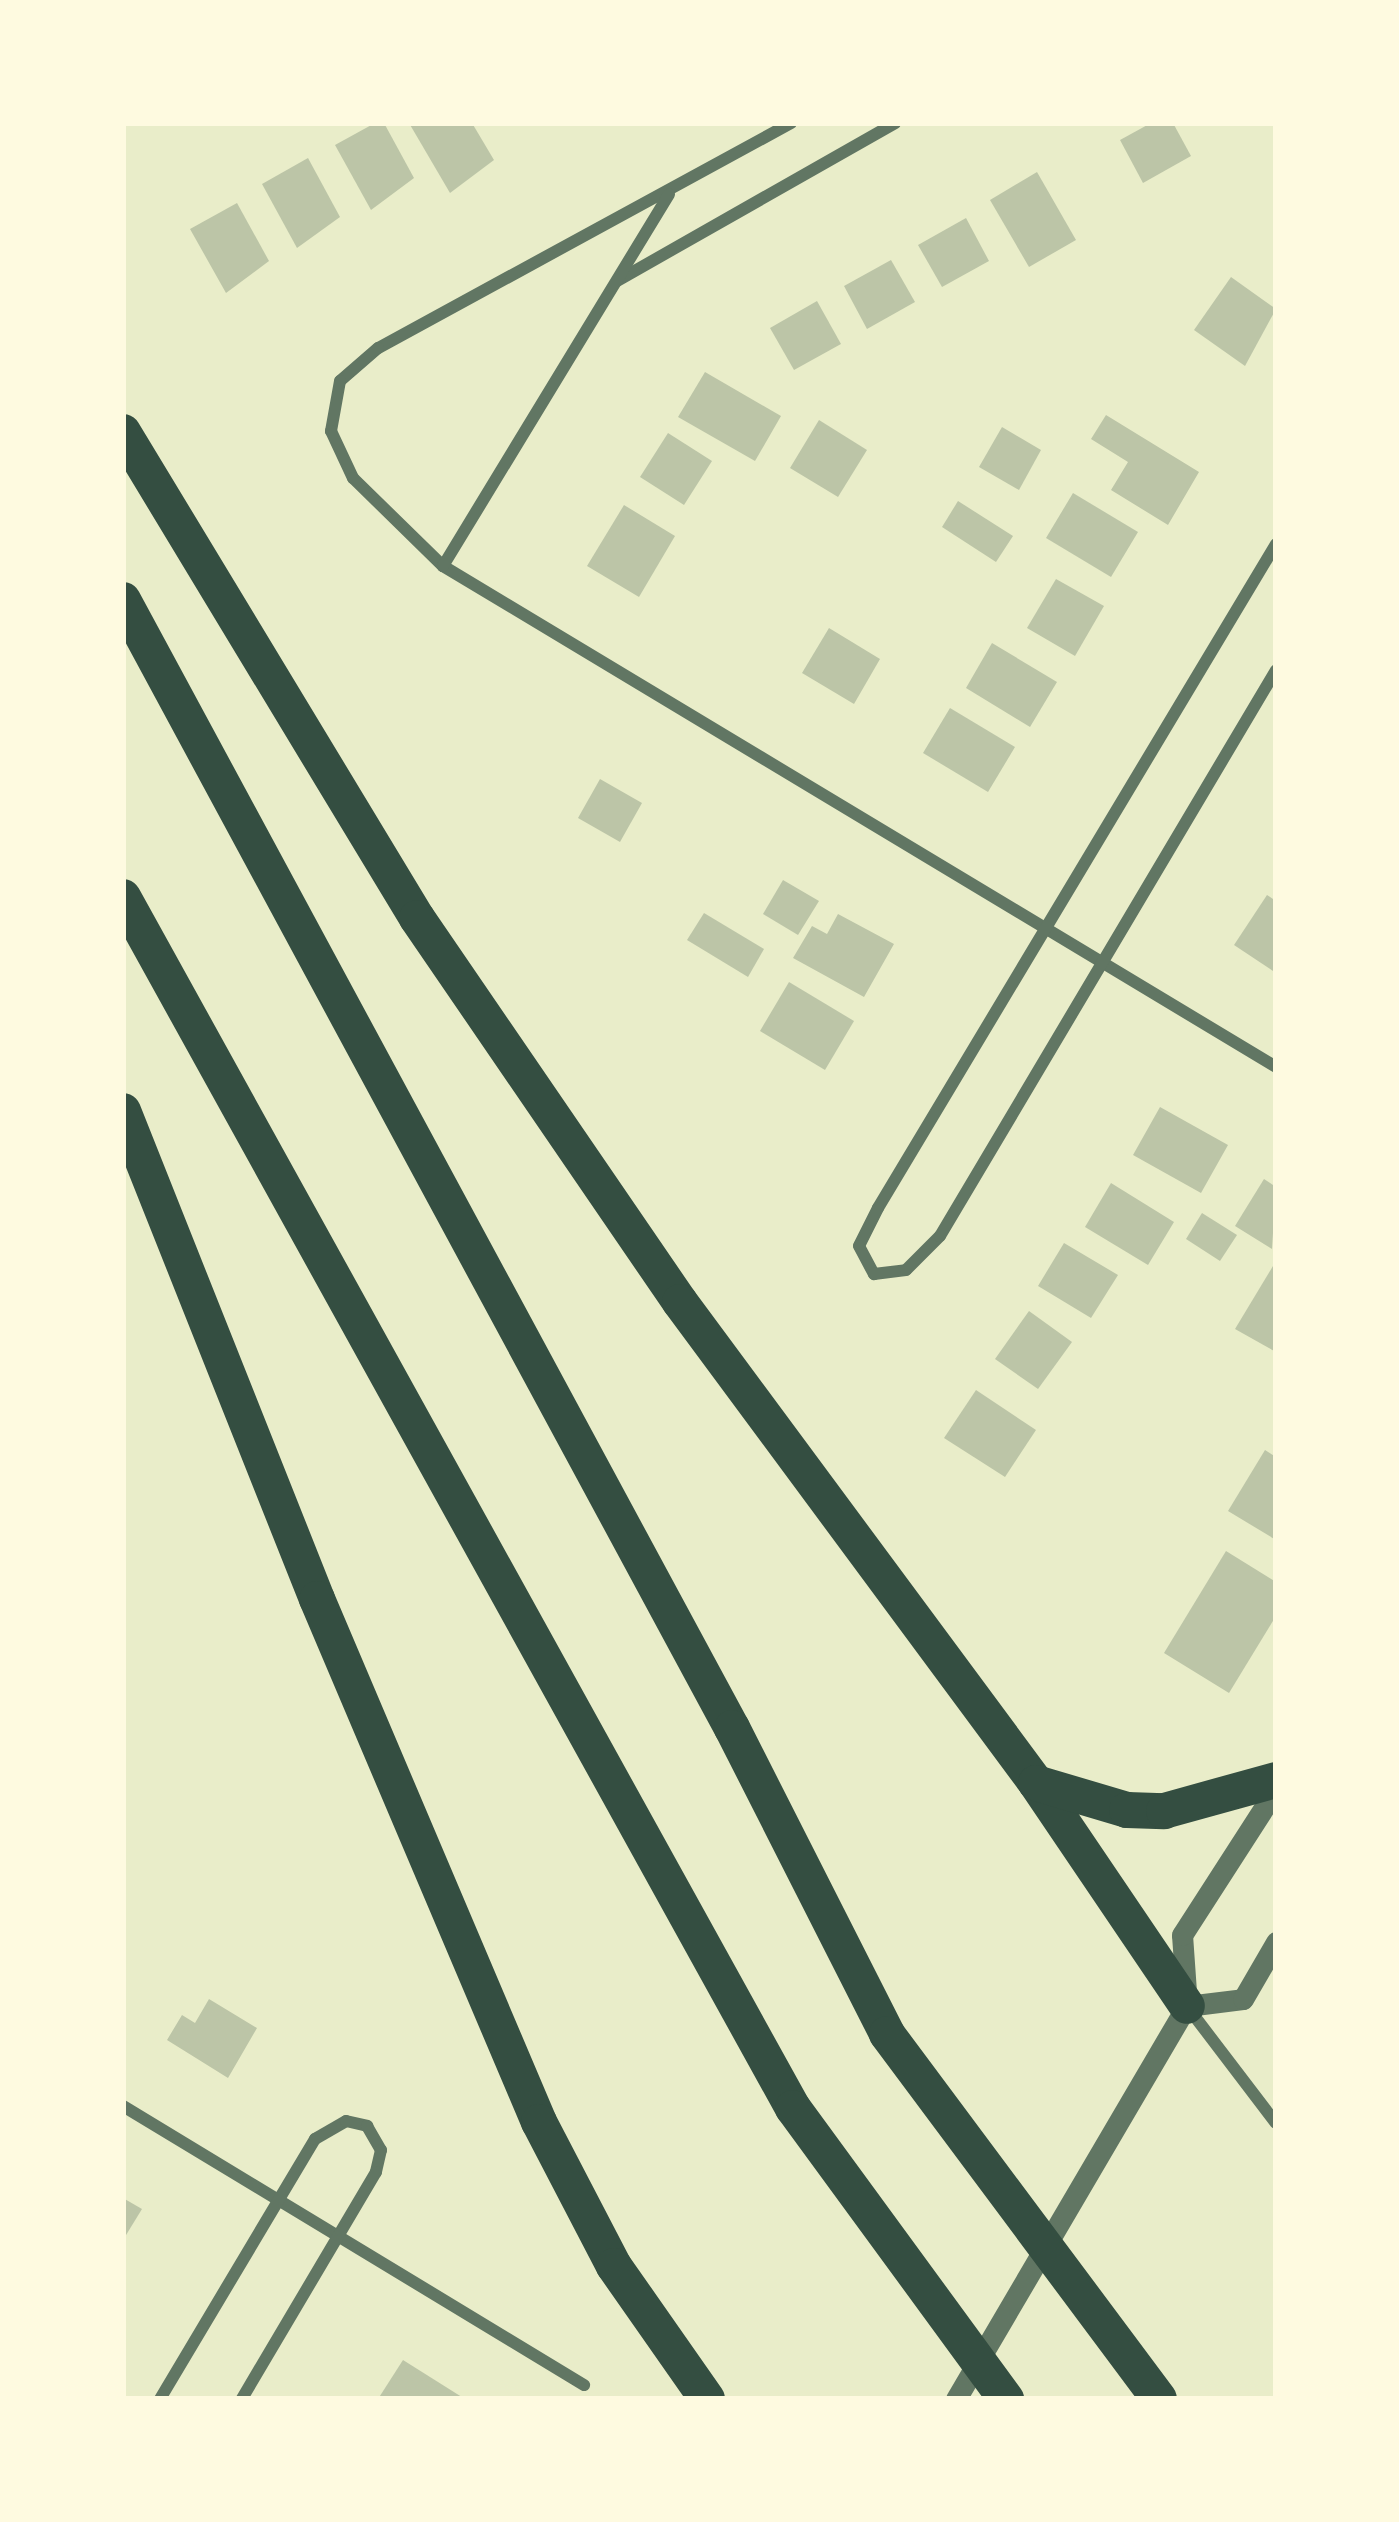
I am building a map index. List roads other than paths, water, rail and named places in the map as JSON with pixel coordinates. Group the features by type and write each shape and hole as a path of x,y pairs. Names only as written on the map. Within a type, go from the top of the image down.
{"highway":[{"path":"123,432 417,918 680,1302 1036,1783 1186,2006"},
{"path":"123,600 732,1728 887,2034 1159,2399"},
{"path":"123,897 793,2108 1006,2399"},
{"path":"123,1111 317,1599 539,2122 614,2266 707,2399"},
{"path":"1036,1783 1126,1810 1164,1811 1276,1784"}],"street":[{"path":"791,123 670,193 393,339 340,381 331,431 352,478 443,566 1276,1067"},
{"path":"616,281 895,123"},
{"path":"443,566 670,193"},
{"path":"1276,544 878,1208 859,1246 874,1274 905,1270 940,1236 1276,670"},
{"path":"956,2399 1186,2006 1182,1935 1276,1784"},
{"path":"1186,2006 1243,1999 1276,1942"},
{"path":"1186,2006 1276,2122"},
{"path":"123,2106 584,2385"},
{"path":"160,2399 315,2139 346,2121 367,2126 381,2150 376,2172 242,2399"}]}
